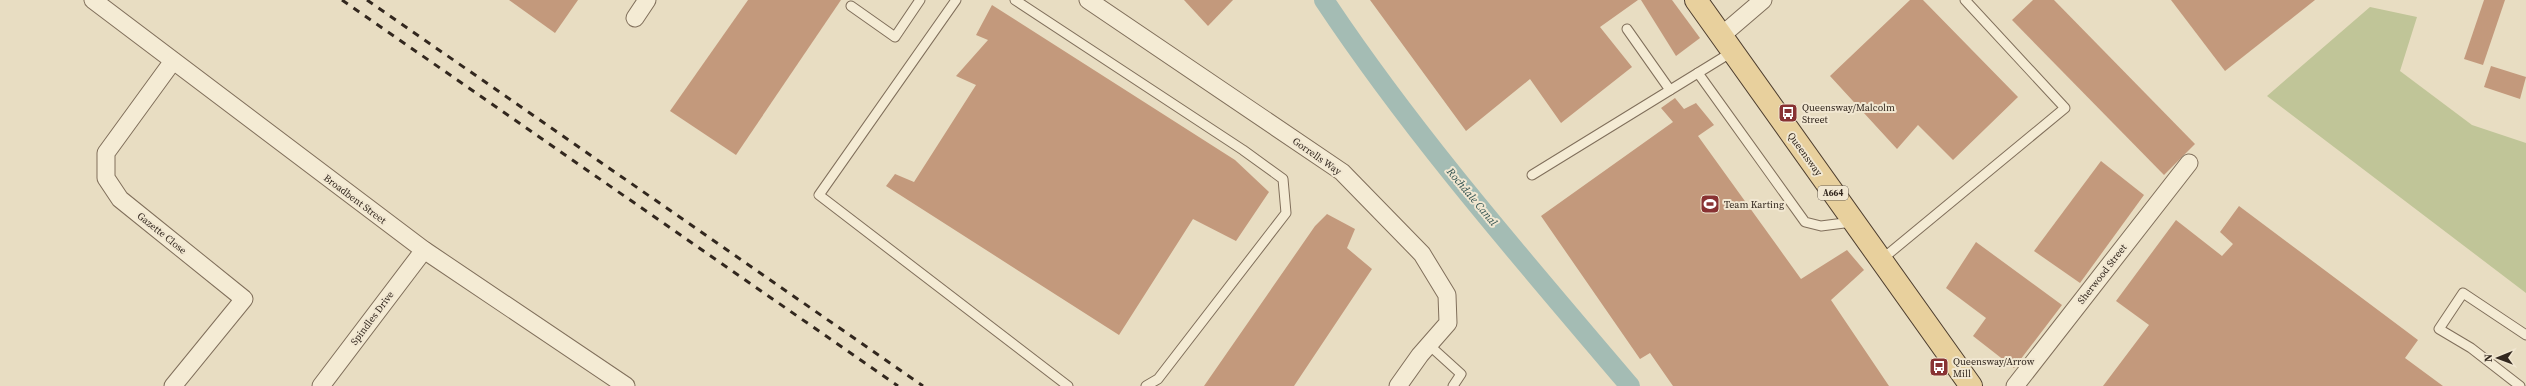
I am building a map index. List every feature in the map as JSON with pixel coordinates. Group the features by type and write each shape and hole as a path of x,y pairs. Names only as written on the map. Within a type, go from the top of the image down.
{"main road":[{"name":"Queensway","path":"1696,0 1971,386"}],"street":[{"name":"Broadbent Street","path":"92,0 424,250 626,386"},
{"path":"635,18 647,0"},
{"name":"Gorrells Way","path":"1088,0 1342,172 1422,254 1447,295 1448,323 1429,344 1398,386"},
{"path":"1727,44 1763,0"},
{"name":"Gazette Close","path":"173,62 106,153 106,178 120,199 244,299 173,386"},
{"name":"Sherwood Street","path":"2015,386 2189,163"},
{"name":"Spindles Drive","path":"321,386 424,250"}],"lane":[{"path":"851,6 895,37 919,0"},
{"path":"956,0 819,195 1068,386"},
{"path":"1015,0 1243,150 1283,179 1286,213 1158,379 1146,386"},
{"path":"1881,260 2065,108 1965,0"},
{"path":"1627,29 1670,90"},
{"path":"1532,175 1698,73 1727,44"},
{"path":"1698,73 1805,222 1821,226 1854,222"},
{"path":"2520,386 2472,348 2439,329 2464,292 2526,335"},
{"path":"1429,344 1461,374 1453,386"}],"green space":[{"path":"2370,7 2417,17 2400,71 2472,125 2526,143 2526,293 2267,96"}],"building":[{"path":"509,0 578,0 555,33"},
{"path":"748,0 841,0 736,155 670,111"},
{"path":"1184,0 1233,0 1208,26"},
{"path":"1370,0 1638,0 1600,27 1632,67 1561,123 1530,79 1466,131"},
{"path":"1641,0 1672,0 1700,38 1676,56"},
{"path":"1910,0 1923,0 2018,97 1953,160 1918,125 1897,149 1830,76"},
{"path":"2033,0 2054,0 2195,144 2164,175 2012,20"},
{"path":"2171,0 2315,0 2225,71"},
{"path":"2484,0 2505,0 2483,65 2464,59"},
{"path":"992,5 1235,160 1269,192 1236,241 1193,219 1119,335 886,186 895,174 914,182 976,85 956,76 988,40 976,35"},
{"path":"2491,66 2526,77 2520,99 2484,87"},
{"path":"1675,98 1684,109 1696,103 1714,125 1698,136 1801,279 1847,250 1864,270 1831,300 1889,386 1673,386 1650,353 1640,359 1541,216 1673,122 1661,108"},
{"path":"2101,161 2144,195 2080,283 2034,251"},
{"path":"2239,206 2418,340 2405,358 2443,386 2103,386 2149,325 2116,301 2176,220 2222,256 2233,244 2220,232"},
{"path":"1327,214 1355,229 1347,248 1372,269 1294,386 1204,386 1315,226"},
{"path":"1976,242 2062,305 2014,368 1973,336 1986,318 1946,288"}],"waterway":[{"name":"Rochdale Canal","path":"1324,0 1395,101 1471,198 1630,386"}],"railway":[{"path":"342,0 898,386"},
{"path":"367,0 923,386"}],"place":[{"name":"Queensway/Malcolm Street","path":"1788,113"},
{"name":"Team Karting","path":"1710,204"},
{"name":"Queensway/Arrow Mill","path":"1939,367"}]}
